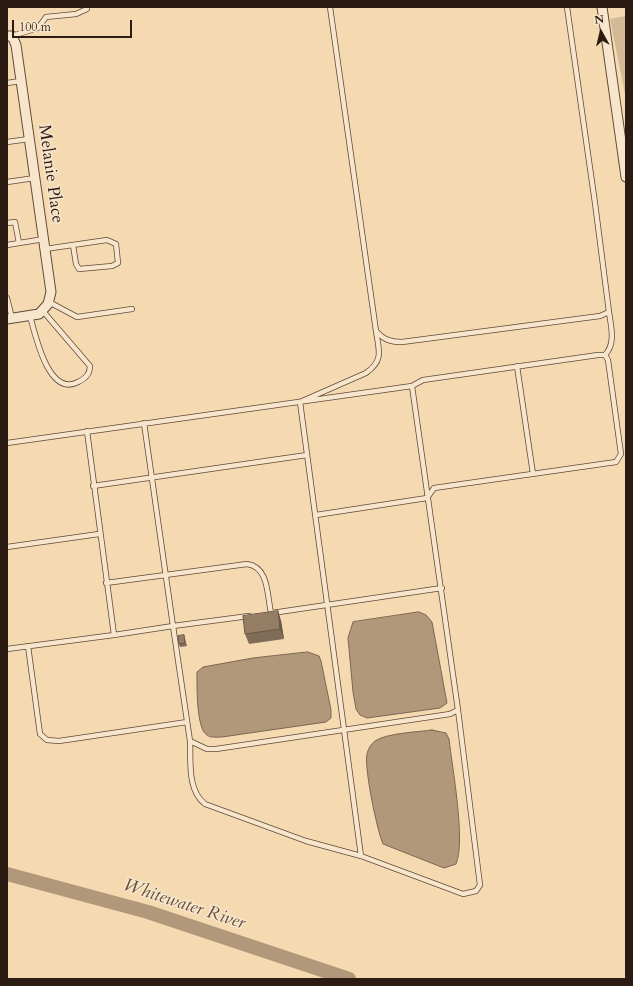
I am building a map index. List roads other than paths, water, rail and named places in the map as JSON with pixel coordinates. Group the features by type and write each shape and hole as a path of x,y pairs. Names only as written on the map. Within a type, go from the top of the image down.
{"street":[{"path":"602,7 626,177"},
{"name":"Melanie Place","path":"10,36 16,45 51,292 49,302"},
{"path":"10,319 37,313 49,302"}],"lane":[{"path":"10,36 38,28 46,17 76,14 87,9 87,7"},
{"path":"300,402 366,373 375,367 379,358 330,7"},
{"path":"567,7 596,203 613,340 612,346 605,355"},
{"path":"7,84 21,81"},
{"path":"7,142 29,139"},
{"path":"7,182 35,178"},
{"path":"7,223 15,222 19,243"},
{"path":"7,245 19,243 73,245 107,240 116,244 118,263 112,266 79,269 76,264 73,245"},
{"path":"7,298 10,319"},
{"path":"49,302 77,317 132,309"},
{"path":"376,331 389,342 402,342 600,316 609,312"},
{"path":"37,313 90,366 90,372 84,379 75,384 65,383 51,375 41,354 37,313"},
{"path":"7,443 412,386 423,380 598,354 605,355"},
{"path":"316,515 427,498 434,488 616,462 619,460 621,454 608,360 605,355"},
{"path":"517,366 533,474"},
{"path":"144,423 153,476 190,741 193,783 196,795 205,804 306,841 361,856 464,894 476,891 480,885 442,588 427,498 412,386"},
{"path":"300,402 329,604 361,856"},
{"path":"87,432 99,534 114,635"},
{"path":"94,486 153,476 307,455"},
{"path":"7,547 99,534"},
{"path":"106,584 247,564 254,565 263,573 271,613"},
{"path":"263,614 442,588"},
{"path":"7,649 256,615"},
{"path":"28,646 40,734 47,740 60,741 187,722"},
{"path":"190,741 207,749 216,749 450,714 458,710"}],"waterway":[{"name":"Whitewater River","path":"7,874 148,912 349,979"}]}
